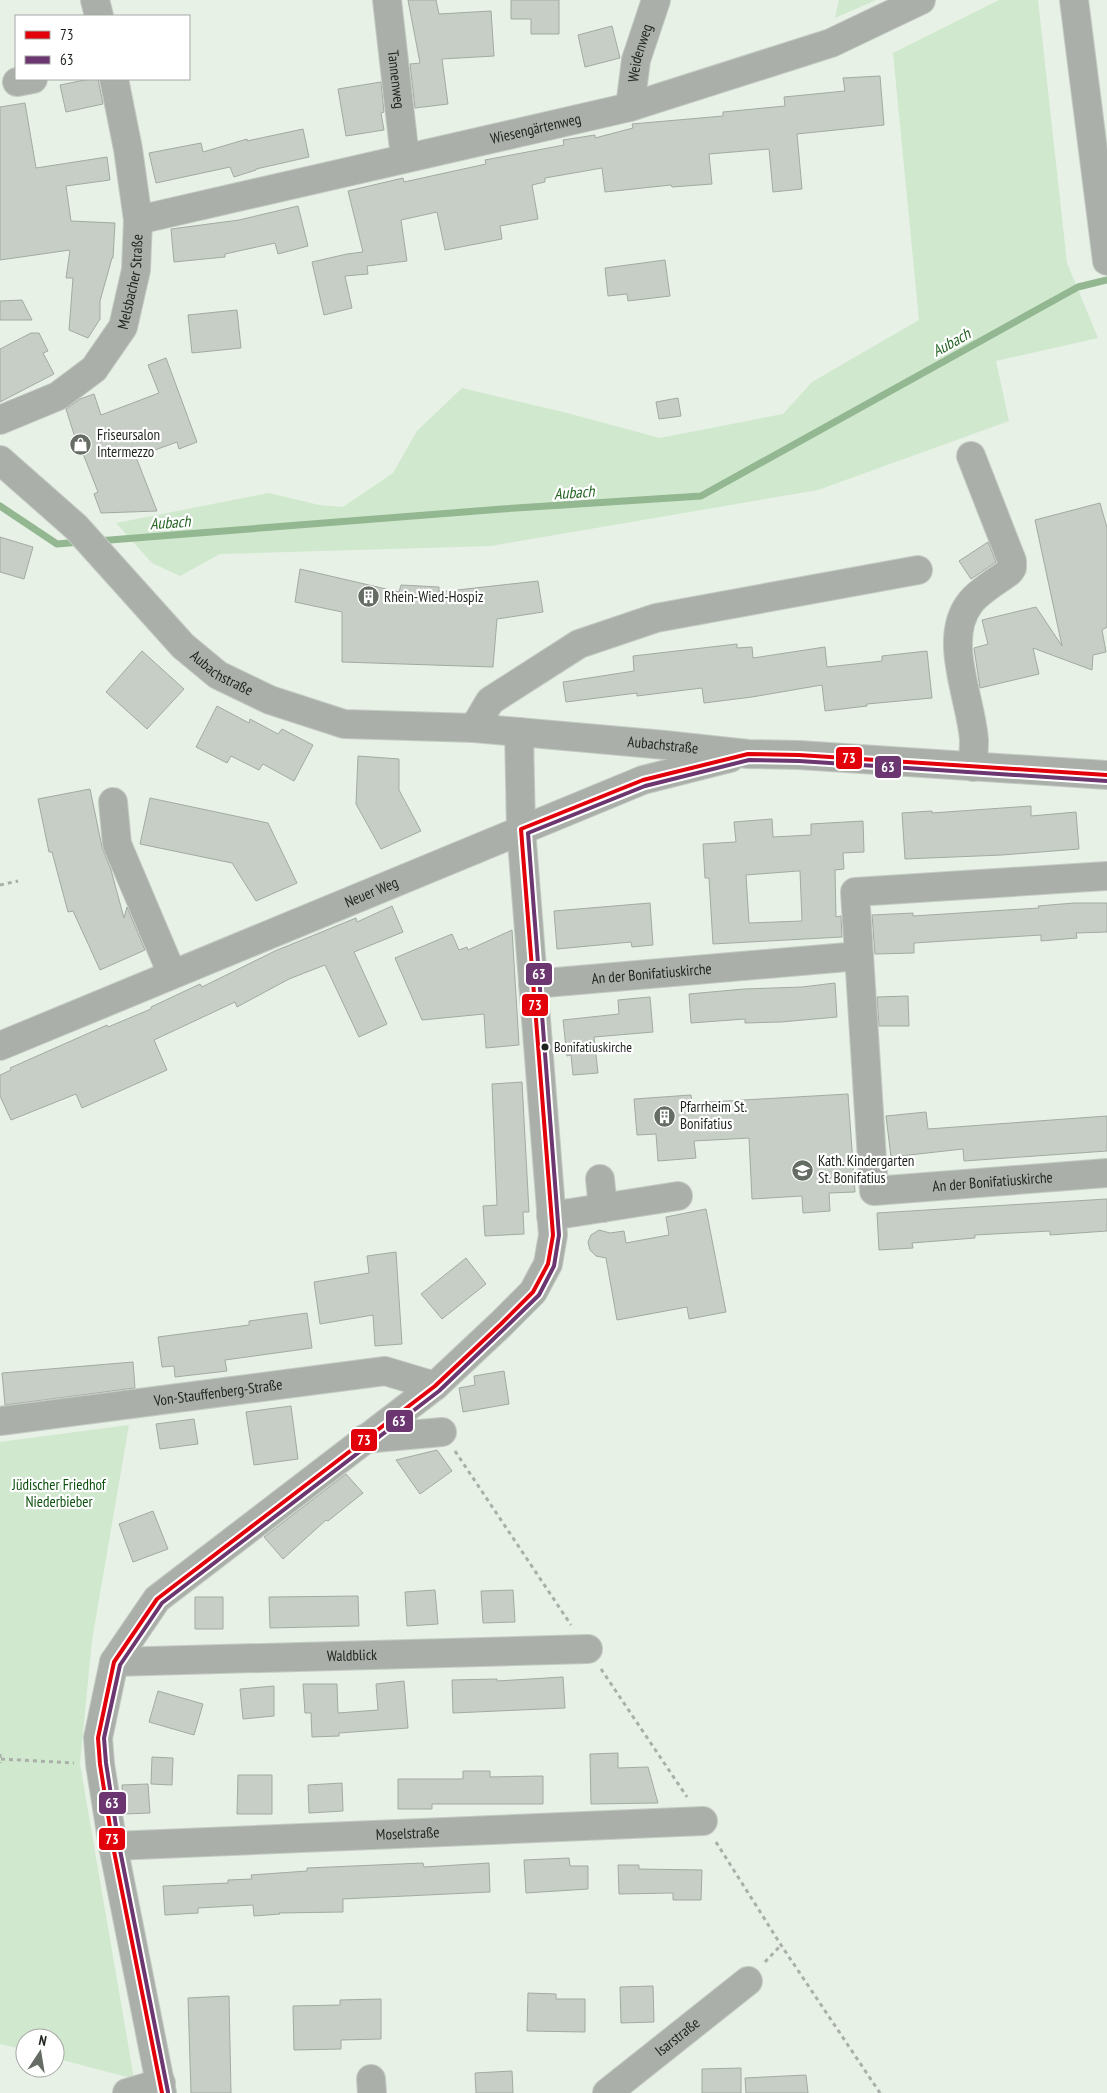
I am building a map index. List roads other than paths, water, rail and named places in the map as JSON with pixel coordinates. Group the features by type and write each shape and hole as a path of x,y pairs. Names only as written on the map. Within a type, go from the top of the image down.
{"street":[{"path":"95,0 99,15"},
{"name":"Tannenweg","path":"387,0 405,158"},
{"name":"Weidenweg","path":"630,107 636,60 656,0"},
{"name":"Wiesengärtenweg","path":"138,220 630,107 831,42 921,0"},
{"path":"1074,0 1106,253"},
{"name":"Melsbacher Straße","path":"0,420 58,396 94,369 123,327 136,270 138,220 128,149 114,80"},
{"path":"971,456 1012,562 1012,568 1009,572 970,602 962,616 958,629 957,645 974,740 973,767"},
{"name":"Aubachstraße","path":"0,460 76,527 183,646 218,675 270,700 344,724 474,728 748,754 799,755 1107,775"},
{"path":"474,728 490,702 579,644 656,618 918,570"},
{"path":"126,2093 162,2088 113,1846 100,1764 98,1738 114,1662 157,1599 435,1386 533,1292 548,1264 553,1235 552,1216 522,829 519,732"},
{"name":"Neuer Weg","path":"0,1046 643,780 748,754"},
{"path":"112,802 117,844 172,974"},
{"name":"An der Bonifatiuskirche","path":"1107,876 855,892 874,1191 1107,1174"},
{"name":"An der Bonifatiuskirche","path":"533,984 859,956"},
{"path":"600,1179 603,1208"},
{"path":"552,1216 678,1196"},
{"name":"Von-Stauffenberg-Straße","path":"0,1421 385,1372 435,1386"},
{"path":"364,1439 442,1432"},
{"name":"Waldblick","path":"114,1662 588,1649"},
{"name":"Moselstraße","path":"113,1846 703,1821"},
{"name":"Isarstraße","path":"607,2093 748,1981"}],"waterway":[{"name":"Aubach","path":"97,541 502,509 701,496 1078,287 1107,280"},
{"name":"Aubach","path":"0,506 57,544 81,542"}],"place":[{"name":"Friseursalon Intermezzo","path":"81,444"},
{"name":"Rhein-Wied-Hospiz","path":"368,597"},
{"name":"Bonifatiuskirche","path":"545,1047"},
{"name":"Pfarrheim St. Bonifatius","path":"664,1116"},
{"name":"Kath. Kindergarten St. Bonifatius","path":"802,1170"}],"park label":[{"name":"Jüdischer Friedhof Niederbieber","path":"59,1494"}]}
